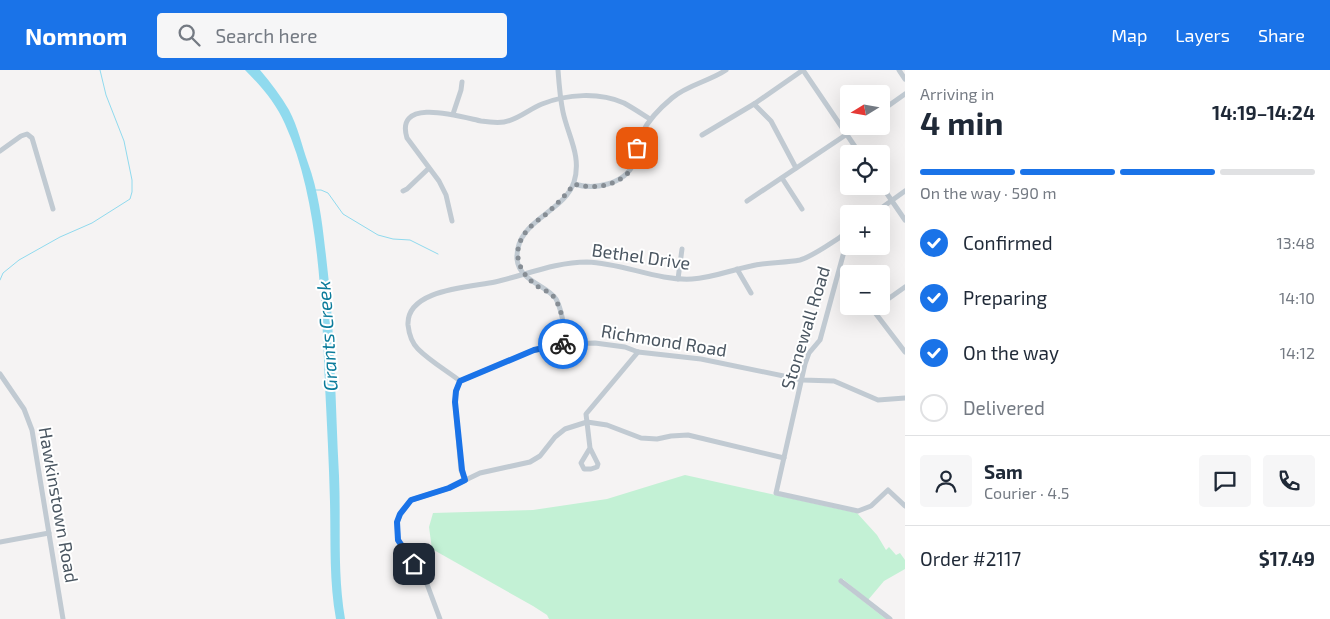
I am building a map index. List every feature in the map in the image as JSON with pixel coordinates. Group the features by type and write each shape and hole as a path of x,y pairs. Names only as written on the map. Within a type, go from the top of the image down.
{"street":[{"path":"558,70 560,98 577,159 574,184 556,205 527,230 521,239 518,249 518,261 520,269 555,299 567,344"},
{"path":"574,184 591,188 601,186 616,181 628,173 634,162 641,134 650,119 672,97 716,77 726,70"},
{"path":"702,135 754,104 803,70 840,123"},
{"path":"899,70 905,79"},
{"path":"453,114 462,82"},
{"path":"890,105 905,94"},
{"path":"452,221 446,195 407,138 404,130 411,117 418,113 453,114 482,121 506,122 542,104 560,98 580,96 611,98 624,103 650,119"},
{"path":"754,104 771,121 796,168"},
{"path":"0,151 21,136 27,134 32,138 53,210"},
{"path":"747,201 846,135"},
{"path":"403,191 429,168"},
{"path":"782,178 802,209"},
{"path":"885,205 905,191"},
{"path":"888,195 905,220"},
{"name":"Bethel Drive","path":"460,381 415,345 409,332 410,314 415,307 422,300 440,292 478,286 557,265 586,262 603,263 678,279 710,277 754,265 802,259 840,237"},
{"path":"678,279 682,249"},
{"name":"Stonewall Road","path":"843,255 820,340 809,352 776,493 856,511 864,510 871,506 888,490 903,504"},
{"path":"736,269 751,293"},
{"path":"890,298 905,287"},
{"path":"883,315 905,352"},
{"name":"Richmond Road","path":"460,381 534,350 567,344 595,344 620,346 638,352 701,358 803,380 834,381 878,400 905,398"},
{"path":"590,448 586,414 638,352"},
{"name":"Hawkinstown Road","path":"0,374 17,397 32,430 63,619"},
{"path":"460,381 456,391 455,402 462,470 465,480"},
{"path":"440,619 427,584 400,546 396,532 400,514 411,500 449,488 494,469 530,462 540,456 555,437 565,429 587,422 607,425 641,438 688,435 784,458"},
{"path":"903,504 905,497"},
{"path":"0,542 49,533"},
{"path":"841,580 890,619"}],"green space":[{"path":"685,475 857,513 877,535 886,550 889,547 896,555 900,553 905,560 905,569 884,581 868,600 843,579 840,583 886,619 549,619 547,615 533,606 432,549 429,527 433,513 533,510 607,499"}],"water":[{"name":"Grants Creek","path":"245,70 260,70 289,110 311,173 319,205 333,334 339,476 340,565 345,619 336,619 332,590 322,320 317,252 312,218 296,153 285,124 268,95"}],"waterway":[{"path":"0,280 3,273 19,260 60,237 92,223 130,199 132,180 124,141 106,95 100,70"},
{"path":"315,190 328,193 343,214 378,235 393,239 410,240 438,254"}],"way so far":[{"path":"563,344 567,344 555,299 520,269 518,249 521,239 527,230 556,205 574,184 591,188 601,186 616,181 628,173 634,162 637,148"}],"route":[{"path":"414,564 400,546 398,540 396,532 400,514 411,500 449,488 465,480 462,470 455,402 456,391 460,381 534,350 563,344"}]}
